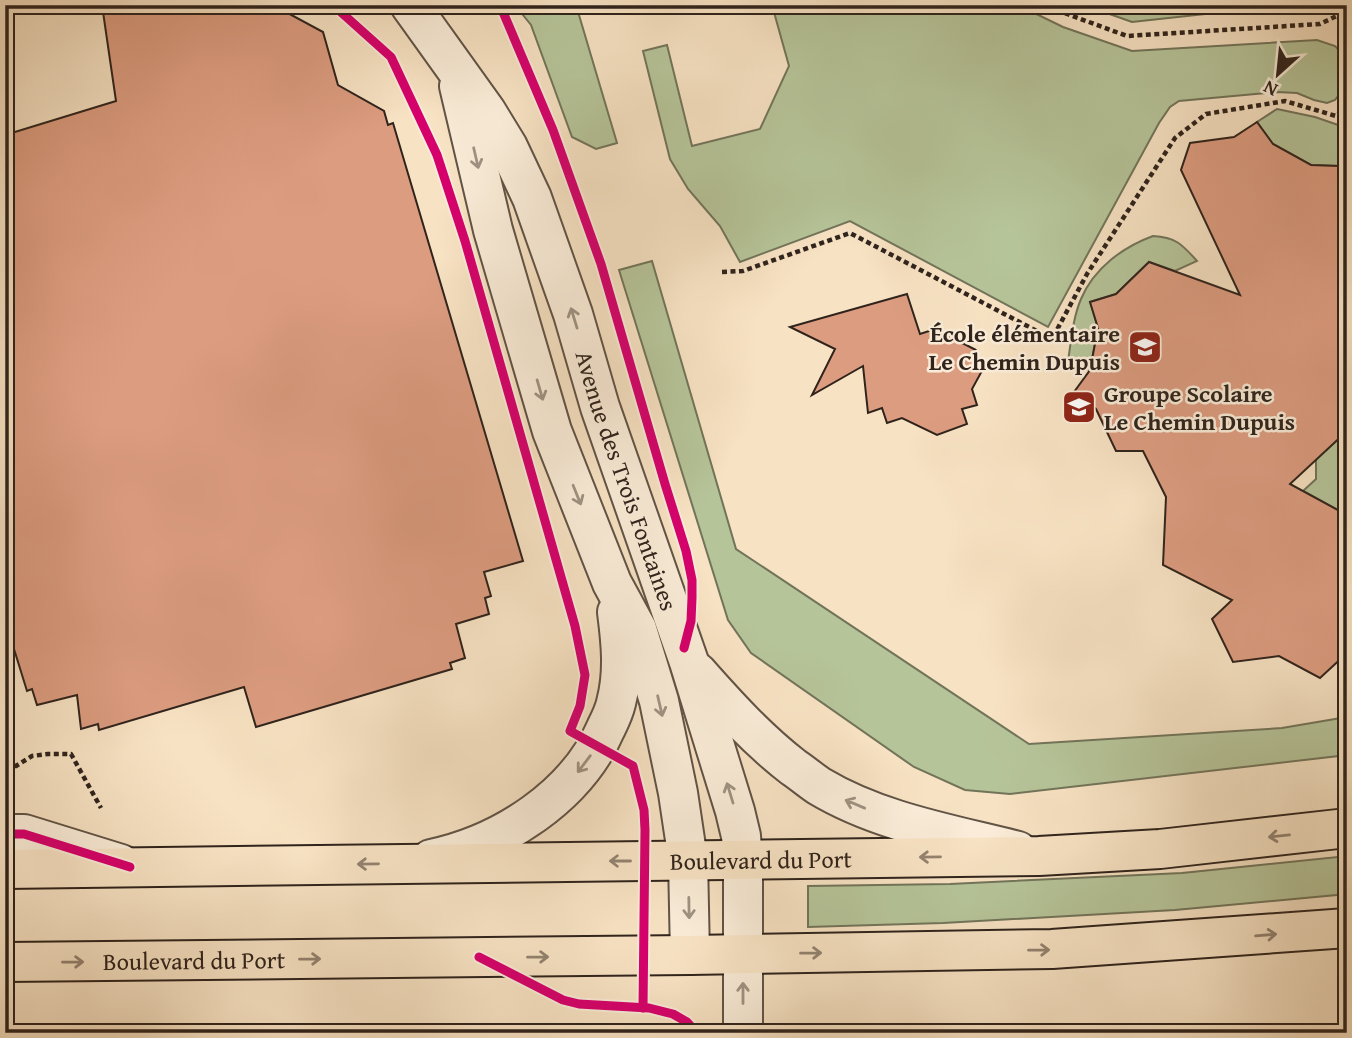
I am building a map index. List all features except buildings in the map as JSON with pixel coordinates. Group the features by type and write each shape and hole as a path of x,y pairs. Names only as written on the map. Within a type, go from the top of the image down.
{"main road":[{"name":"Boulevard du Port","path":"5,869 1039,856 1160,849 1347,828"},
{"name":"Boulevard du Port","path":"5,962 1052,949 1347,928"}],"street":[{"name":"Avenue des Trois Fontaines","path":"410,5 486,111 532,198 573,314 600,407 689,663 738,821 743,860 743,1033"},
{"name":"Avenue des Trois Fontaines","path":"455,67 493,230 552,431 612,583 637,629 649,662 678,793 688,860 690,955"},
{"path":"412,863 454,854 475,846 533,814 560,793 598,745 616,706 621,678 621,645 612,583"},
{"path":"689,663 754,733 816,784 835,795 907,822 1039,856"},
{"path":"5,834 24,835 130,867"}],"path":[{"path":"1050,5 1127,36 1320,23 1345,11 1347,23"},
{"path":"722,272 743,271 850,233 1052,339 1087,274 1175,138 1206,114 1286,101 1336,116 1347,107"},
{"path":"5,715 10,715 10,765 16,766 33,756 71,754 103,811"}],"green space":[{"path":"515,5 576,5 617,143 596,149 572,137 531,25"},
{"path":"772,5 1018,5 1063,27 1132,51 1317,40 1335,46 1341,52 1346,62 1346,77 1341,92 1335,100 1327,103 1297,93 1277,92 1179,101 1170,107 1048,327 850,221 740,262 720,226 688,189 670,159 643,51 667,45 692,146 760,129 789,66"},
{"path":"1084,5 1288,5 1132,22"},
{"path":"1277,109 1315,117 1347,128 1347,211 1338,194 1339,166 1311,165 1273,144 1257,122"},
{"path":"1153,236 1178,242 1197,261 1175,271 1149,262 1116,294 1090,302 1098,328 1090,370 1067,367 1076,315 1087,288 1111,260 1131,246"},
{"path":"652,261 736,549 1029,744 1282,728 1347,717 1347,755 1010,794 965,790 914,767 751,653 728,620 619,270"},
{"path":"1347,431 1347,515 1303,491 1316,479 1316,459"},
{"path":"1347,856 1347,894 1175,910 943,923 808,927 808,886 950,884 1182,873"}],"cycle path":[{"path":"333,5 391,57 437,155 465,241 575,626 585,675 580,706 570,731 633,766 644,810 645,830 643,1008"},
{"path":"500,5 553,130 601,264 686,551 692,580 692,598 691,621 684,648"},
{"path":"5,834 24,834 130,867"},
{"path":"479,957 563,1000 579,1004 649,1008 673,1014 687,1022 697,1033"}],"place":[{"name":"École élémentaire Le Chemin Dupuis","path":"1145,347"},
{"name":"Groupe Scolaire Le Chemin Dupuis","path":"1079,407"}]}
